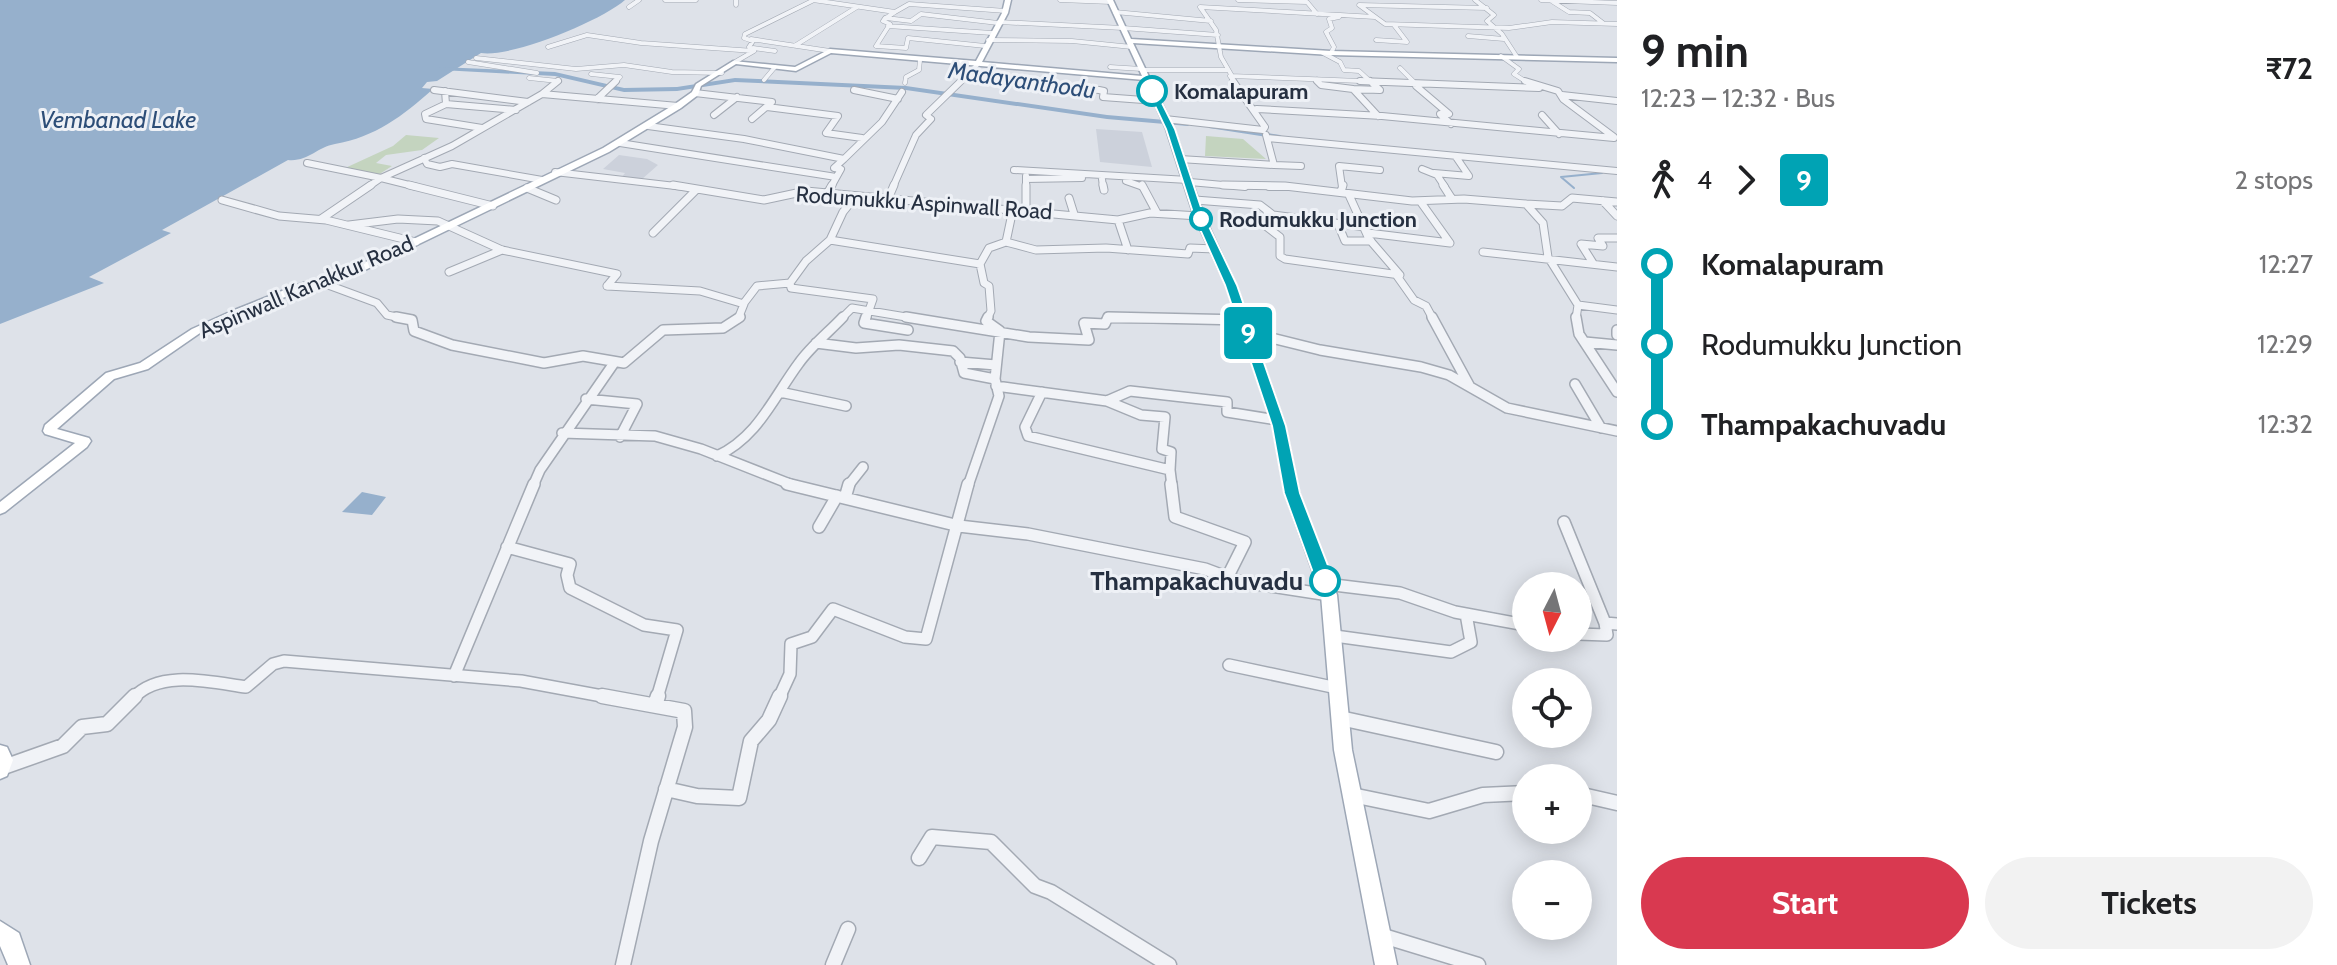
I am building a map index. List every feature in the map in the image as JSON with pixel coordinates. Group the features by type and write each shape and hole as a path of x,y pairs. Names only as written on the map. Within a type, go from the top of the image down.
{"main road":[{"path":"977,65 1006,11 1008,0"},
{"path":"1110,1 1167,123 1197,208 1245,326 1277,420 1292,493 1328,589 1335,636 1340,718 1386,965"},
{"path":"1131,44 1327,53 1617,60"},
{"path":"735,62 800,68 830,51 1100,75 1143,72"},
{"name":"Aspinwall Kanakkur Road","path":"0,509 82,444 84,441 79,437 50,431 50,428 110,376 144,366 225,317 357,270 620,143 678,106 696,88 735,62"},
{"path":"0,753 4,760 0,769"},
{"path":"0,932 11,941 19,965"}],"street":[{"path":"629,7 639,0"},
{"path":"665,0 696,0"},
{"path":"927,5 933,0"},
{"path":"948,0 963,2 957,7"},
{"path":"1060,0 1110,1"},
{"path":"1210,0 1213,7"},
{"path":"1235,0 1239,6 1254,11"},
{"path":"1235,0 1307,2 1317,14"},
{"path":"1475,0 1494,15 1487,21 1517,57"},
{"path":"1531,0 1617,3"},
{"path":"1550,0 1569,12 1591,14 1603,23"},
{"path":"830,51 743,36 777,15 812,1 895,12"},
{"path":"812,1 835,7"},
{"path":"888,26 890,24 883,21 905,4 1006,11"},
{"path":"1487,8 1359,5 1382,24 1394,25 1493,27 1542,26 1552,22 1617,24"},
{"path":"795,46 857,7"},
{"path":"1280,172 1274,165 1265,127 1233,85 1218,35 1200,7 1375,17"},
{"path":"961,19 968,8"},
{"path":"1115,12 1211,21"},
{"path":"911,21 921,14 999,22 1062,21 1218,35"},
{"path":"1315,79 1321,85 1380,90 1359,71 1344,70 1327,53 1334,47 1326,32 1332,28 1329,19 1339,15"},
{"path":"1037,16 1037,23"},
{"path":"886,18 935,23 929,29"},
{"path":"1026,23 1030,29"},
{"path":"1376,40 1407,42 1394,25"},
{"path":"888,26 929,29 988,40"},
{"path":"888,26 873,44 906,48 908,38 944,39 946,44 988,40 1131,44"},
{"path":"1071,29 1088,30 1088,37 1094,42"},
{"path":"548,47 587,35 636,43 775,51"},
{"path":"1468,36 1504,39"},
{"path":"751,39 749,47 755,49"},
{"path":"1040,48 1041,40"},
{"path":"874,56 881,47"},
{"path":"898,58 902,48"},
{"path":"735,62 755,49"},
{"path":"1501,56 1519,69 1514,74 1539,88 1562,95 1617,101"},
{"path":"473,60 538,73 556,72 559,67 624,65 672,72 722,73"},
{"path":"905,84 906,77 919,70 920,60"},
{"path":"888,199 916,135 931,119 926,115 977,65"},
{"path":"764,80 775,67"},
{"path":"1110,67 1143,72 1227,70"},
{"path":"1400,68 1412,83 1449,114 1440,114 1453,125"},
{"path":"591,74 620,77 597,99"},
{"path":"1100,75 1103,97 1157,101"},
{"path":"1436,75 1445,82"},
{"path":"1232,76 1539,88"},
{"path":"321,219 381,178 518,110 558,81 527,77"},
{"path":"1474,85 1464,78 1524,81"},
{"path":"960,82 984,87"},
{"path":"960,82 1104,91"},
{"path":"1412,83 1461,85"},
{"path":"696,88 772,102 752,119"},
{"path":"1353,89 1378,116"},
{"path":"434,90 528,102"},
{"path":"828,192 841,169 834,168 859,148 862,138 882,122 900,95 854,90"},
{"path":"445,91 446,104"},
{"path":"542,94 678,106"},
{"path":"1562,95 1616,139"},
{"path":"714,115 737,97"},
{"path":"482,128 437,122 423,116 446,104 518,110"},
{"path":"767,107 838,116 826,133 862,138"},
{"path":"1253,110 1378,116 1616,139"},
{"path":"1542,115 1559,134"},
{"path":"482,116 499,119"},
{"path":"1167,123 1326,138"},
{"path":"648,126 744,139 844,159"},
{"path":"1265,133 1456,157 1617,171"},
{"path":"620,143 836,177"},
{"path":"1422,169 1469,176 1456,157"},
{"path":"424,158 427,164 440,167 452,164 542,180"},
{"path":"1180,159 1301,166"},
{"path":"307,163 493,206"},
{"path":"1380,170 1339,166 1345,194 1368,234 1414,300 1426,306 1456,355 1469,385"},
{"path":"1014,170 1420,201 1452,199 1562,206 1572,198 1617,202"},
{"path":"1026,170 1026,210"},
{"name":"Rodumukku Aspinwall Road","path":"555,172 673,185 758,200 799,191 828,192 1118,220 1197,208 1260,205 1267,212 1338,224 1368,234"},
{"path":"1434,173 1452,199"},
{"path":"1026,179 1102,179 1142,185 1157,213"},
{"path":"1102,179 1104,190"},
{"path":"527,188 556,200"},
{"path":"653,233 695,191"},
{"path":"320,282 377,303 387,315 412,320 414,331 452,345 544,363 583,356 614,363 626,362 645,342 668,328 727,328 743,315 744,303 757,286 790,283 806,261 830,240 843,212 856,196"},
{"path":"1069,198 1074,214"},
{"path":"222,200 279,216 321,219 416,242"},
{"path":"1338,224 1345,241 1368,234 1450,243 1420,201"},
{"path":"1603,201 1617,216"},
{"path":"1526,204 1543,223 1539,239 1547,258 1578,305 1575,322 1617,392"},
{"path":"1006,242 1013,209"},
{"path":"1267,212 1270,224 1267,227 1280,237 1280,256 1397,276"},
{"path":"349,225 370,218 398,222 428,218 452,225 502,250 524,253 554,264 617,274 607,286 687,290 736,298 744,303"},
{"path":"1118,220 1128,250"},
{"path":"1593,263 1581,244 1603,246 1598,238 1617,238"},
{"path":"830,240 980,264"},
{"path":"1000,331 986,321 991,311 989,286 984,283 980,264 989,248 1006,242 1036,250 1058,247 1191,254 1190,248 1215,249"},
{"path":"1361,247 1380,248"},
{"path":"449,272 502,250"},
{"path":"1483,252 1617,267"},
{"path":"790,283 791,288 873,299 864,323 908,330"},
{"path":"1578,305 1617,310"},
{"path":"717,456 734,448 747,432 763,421 816,343 852,308 1029,337 1089,340 1084,323 1105,324 1108,317 1245,326 1320,350 1421,367 1469,385 1507,408 1617,431"},
{"path":"899,345 915,316"},
{"path":"666,789 697,796 739,798 751,741 769,720 790,674 791,644 812,637 833,609 855,613 913,641 926,639 978,449 999,396 995,382 1000,331"},
{"path":"1585,342 1617,345"},
{"path":"816,343 856,348 899,345 953,351 964,373 1042,392 1107,401 1141,415 1165,417 1162,449 1171,452 1175,517 1245,542 1227,578"},
{"path":"960,362 996,365"},
{"path":"454,676 531,487 562,433 614,363"},
{"path":"1575,384 1601,428"},
{"path":"1107,401 1130,391 1227,402 1227,412 1277,420"},
{"path":"780,392 846,406"},
{"path":"1042,392 1025,427 1028,436 1170,470"},
{"path":"586,399 637,404 620,437"},
{"path":"562,433 655,436 717,456 779,482 959,526 1016,532 1205,569 1227,578 1400,593 1466,614 1512,622"},
{"path":"819,527 863,467"},
{"path":"1564,522 1611,623 1607,635 1592,636"},
{"path":"507,547 570,564 567,575 570,588 644,625 677,630 655,705"},
{"path":"1335,636 1451,652 1467,647 1471,642 1466,614"},
{"path":"0,769 63,746 82,727 107,724 139,689 165,680 189,679 246,687 273,664 284,661 521,681 684,711 686,717 623,965"},
{"path":"1229,665 1337,688"},
{"path":"1340,718 1496,752"},
{"path":"1352,795 1429,811 1483,795 1512,794"},
{"path":"1592,797 1617,803"},
{"path":"919,858 932,837 991,842 1035,886 1051,892 1169,965"},
{"path":"833,965 848,929"},
{"path":"1380,935 1478,965"}],"shaded area":[{"path":"1096,129 1142,132 1152,167 1100,162"},
{"path":"619,155 647,159 658,165 641,180 621,178 625,173 603,169"}],"green space":[{"path":"406,135 439,138 422,150 386,155 376,163 392,166 378,175 343,169 393,146"},
{"path":"1206,136 1243,139 1266,159 1205,156"}],"water":[{"name":"Vembanad Lake","path":"0,0 625,0 597,18 555,36 513,50 481,53 437,81 427,82 422,88 433,89 376,131 301,159 288,160 162,230 171,233 89,277 104,283 0,324"},
{"path":"362,492 386,497 372,515 342,512"}],"waterway":[{"name":"Madayanthodu","path":"441,68 555,74 624,90 677,89 735,80 906,88 1107,117 1188,124"},
{"name":"Madayanthodu","path":"1211,127 1280,137"},
{"path":"1574,188 1561,177 1602,173"}],"bus line":[{"name":"9","path":"1152,91 1190,182 1199,216 1231,285 1279,426 1292,493 1325,581"}],"place":[{"name":"Komalapuram","path":"1152,91"},
{"name":"Rodumukku Junction","path":"1201,219"},
{"name":"Thampakachuvadu","path":"1325,581"}]}
